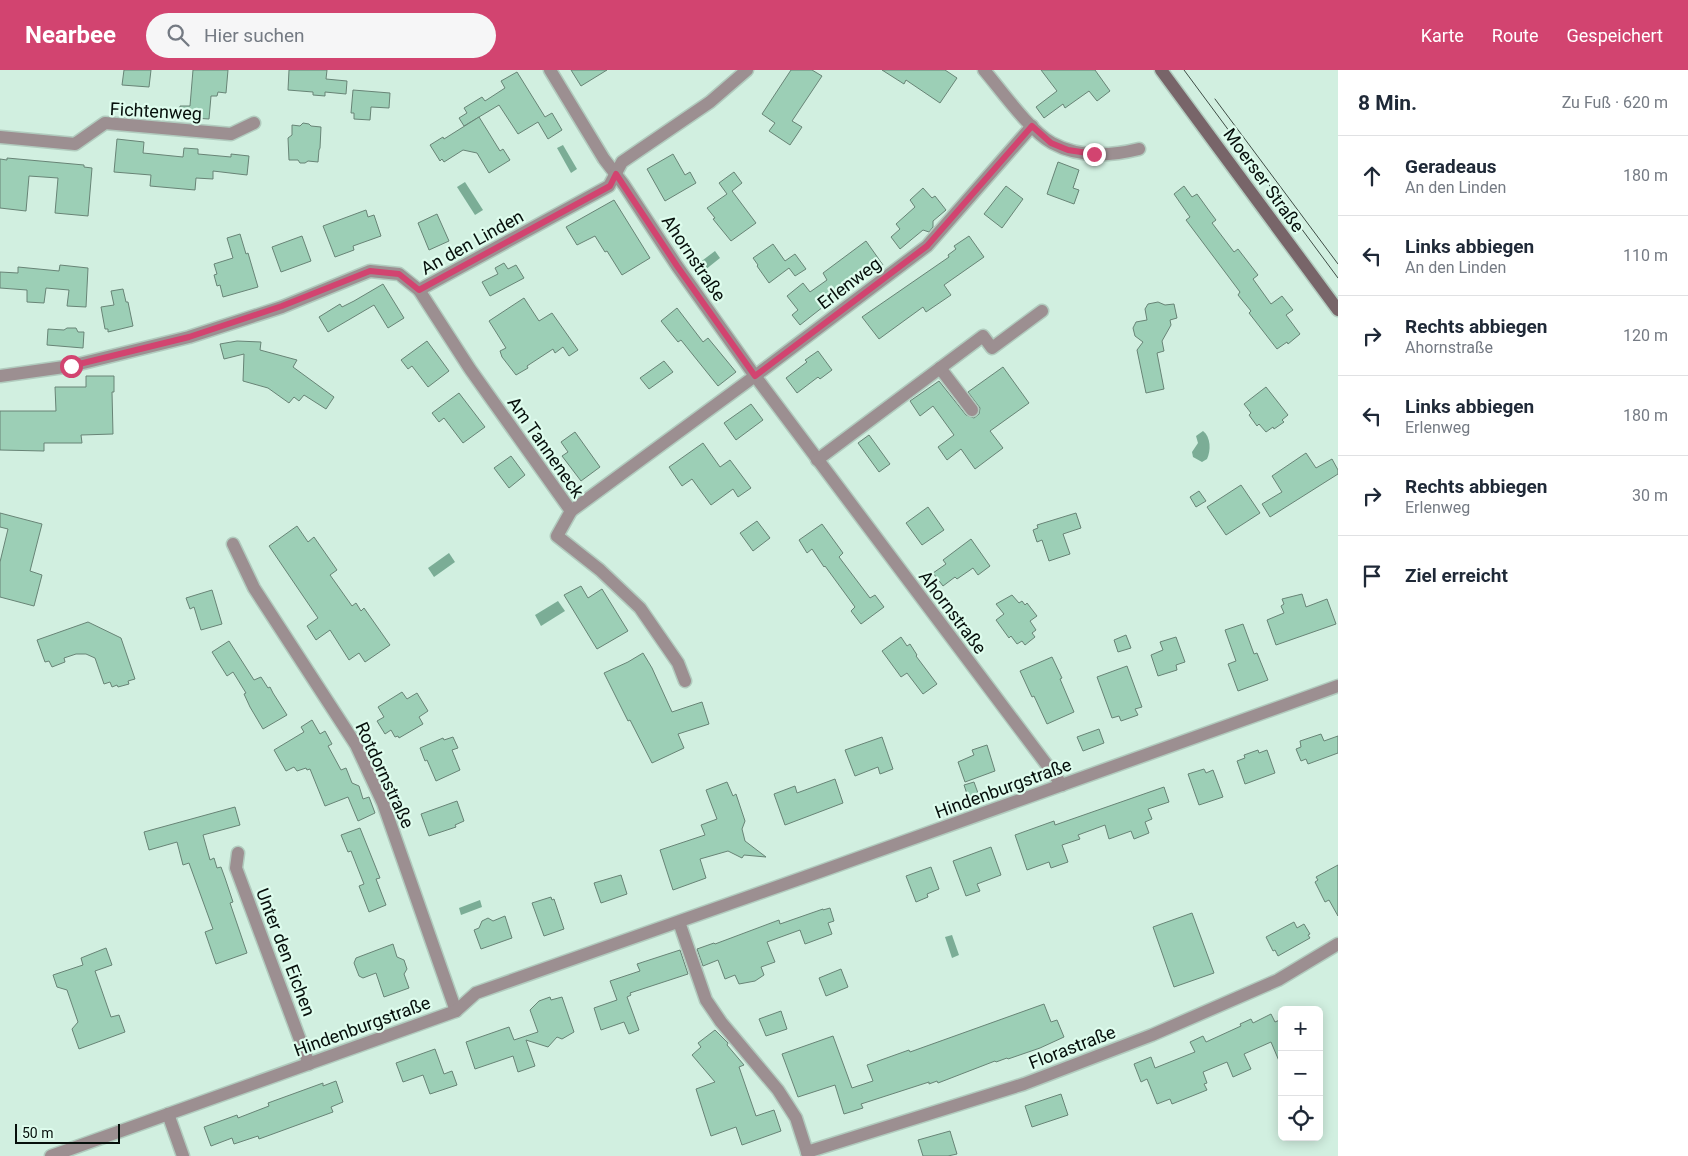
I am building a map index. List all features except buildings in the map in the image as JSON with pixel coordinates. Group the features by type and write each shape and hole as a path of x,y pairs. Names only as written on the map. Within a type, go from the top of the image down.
{"main road":[{"name":"Moerser Straße","path":"1161,70 1338,310"}],"street":[{"name":"Ahornstraße","path":"550,70 604,159 755,376 1062,786"},
{"name":"An den Linden","path":"0,376 71,366 189,337 282,306 370,271 399,274 419,290 610,186 622,162 710,102 748,70"},
{"path":"984,70 1032,126 1051,143 1068,150 1094,154 1118,154 1139,149"},
{"name":"Fichtenweg","path":"0,137 75,144 105,123 230,134 254,123"},
{"name":"Erlenweg","path":"572,511 927,246 1032,126"},
{"name":"Am Tanneneck","path":"419,290 470,369 572,511 557,536 600,570 640,608 678,663 685,681"},
{"path":"817,460 983,336 992,348 1042,311"},
{"path":"940,368 972,410"},
{"name":"Rotdornstraße","path":"233,544 254,588 356,744 382,804 456,1011"},
{"name":"Hindenburgstraße","path":"51,1156 456,1011 476,993 1062,786 1338,686"},
{"name":"Unter den Eichen","path":"238,853 236,868 309,1064"},
{"name":"Florastraße","path":"679,922 706,1000 720,1022 778,1090 796,1118 807,1154 1024,1084 1152,1035 1278,980 1338,944"},
{"path":"168,1114 183,1156"}],"shaded area":[{"path":"563,145 577,169 571,173 557,148"},
{"path":"465,182 483,210 475,215 457,187"},
{"path":"715,251 720,258 705,270 699,263"},
{"path":"1203,431 1208,437 1210,448 1207,459 1202,462 1193,457 1192,452 1198,443 1196,436"},
{"path":"449,553 455,562 434,577 428,568"},
{"path":"558,601 565,611 541,626 535,615"},
{"path":"480,900 482,907 461,915 459,908"},
{"path":"952,935 959,955 952,958 945,937"}],"tram line":[{"path":"1184,70 1338,278"},
{"path":"1215,99 1338,264"}],"route":[{"path":"71,366 189,337 282,306 370,271 399,274 419,290 610,186 616,174 677,266 755,376 927,246 1032,126 1051,143 1068,150 1094,154"}]}
